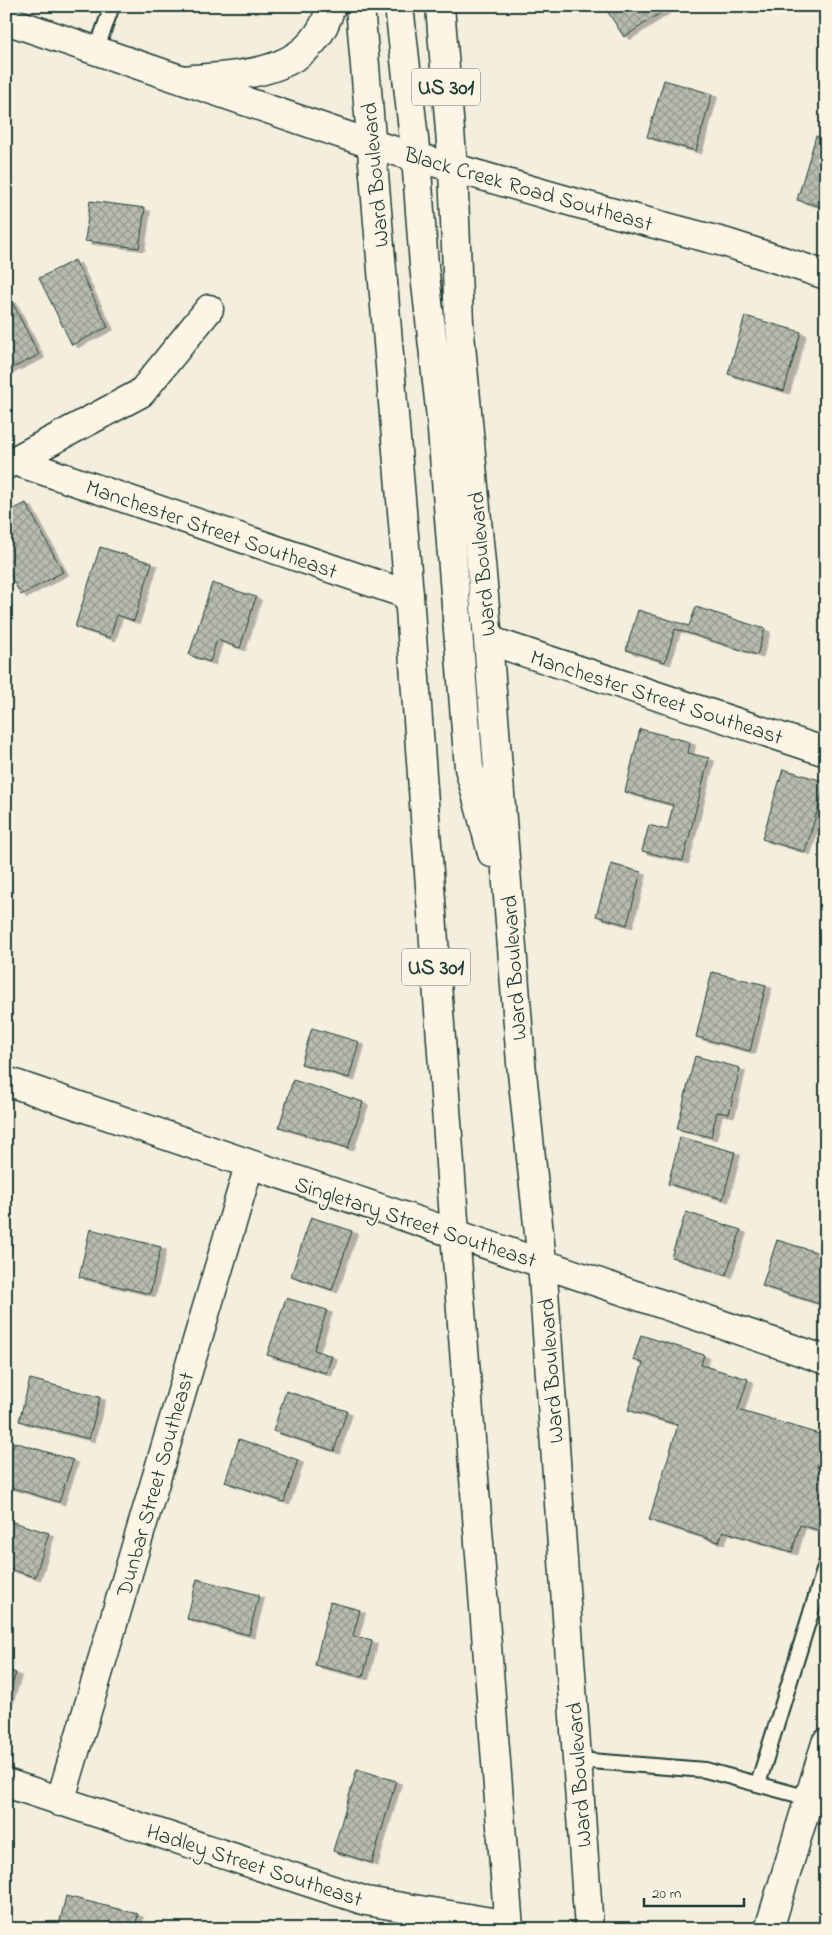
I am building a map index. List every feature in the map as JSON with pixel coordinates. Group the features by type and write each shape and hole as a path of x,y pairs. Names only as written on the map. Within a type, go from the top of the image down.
{"main road":[{"path":"183,80 242,75 270,69 296,58 316,40 329,16 331,6"},
{"name":"Ward Boulevard","path":"360,6 409,594 455,1233 509,1927"},
{"path":"399,6 416,157 424,266 441,418 469,768 510,918"},
{"name":"Ward Boulevard","path":"440,6 453,168 459,323 488,640 520,1063 542,1262 589,1929"},
{"name":"Black Creek Road Southeast","path":"6,20 371,144 576,203 727,243 826,275"},
{"path":"10,463 141,393 209,309"},
{"name":"Manchester Street Southeast","path":"10,463 409,594"},
{"name":"Manchester Street Southeast","path":"488,640 826,752"},
{"name":"Singletary Street Southeast","path":"6,1082 248,1166 542,1262 826,1360"},
{"name":"Dunbar Street Southeast","path":"60,1802 248,1166"},
{"path":"769,1929 826,1744"},
{"name":"Hadley Street Southeast","path":"6,1783 366,1901 509,1927"}],"lane":[{"path":"96,51 112,6"},
{"path":"758,1784 826,1564"},
{"path":"578,1760 705,1770 809,1798"}],"building":[{"path":"604,6 671,6 624,37"},
{"path":"664,80 712,94 696,151 647,137"},
{"path":"816,136 826,139 826,208 797,200"},
{"path":"90,201 145,208 139,248 85,241"},
{"path":"75,260 108,327 72,345 39,278"},
{"path":"11,300 39,355 6,371 6,302"},
{"path":"745,316 801,332 784,391 728,374"},
{"path":"26,503 63,572 21,595 6,568 6,513"},
{"path":"100,547 152,563 134,621 117,615 110,638 75,627"},
{"path":"212,583 256,597 240,648 217,640 210,662 189,655"},
{"path":"696,607 765,629 757,655 675,629 665,662 626,650 638,610 689,626"},
{"path":"640,729 690,742 688,753 709,758 683,861 642,851 649,825 667,830 673,805 625,792"},
{"path":"783,769 826,782 805,852 762,839"},
{"path":"611,864 641,872 627,925 596,916"},
{"path":"712,972 766,985 750,1051 696,1037"},
{"path":"312,1028 359,1042 349,1078 301,1064"},
{"path":"695,1056 740,1068 729,1114 717,1112 711,1137 677,1129"},
{"path":"293,1080 363,1102 348,1148 279,1127"},
{"path":"680,1137 735,1152 723,1199 668,1184"},
{"path":"686,1212 741,1230 726,1275 671,1257"},
{"path":"311,1217 352,1231 332,1290 291,1276"},
{"path":"90,1229 161,1247 150,1294 79,1277"},
{"path":"777,1240 826,1255 826,1306 762,1286"},
{"path":"286,1298 327,1310 314,1350 332,1356 326,1373 267,1355"},
{"path":"641,1335 704,1355 701,1365 748,1379 738,1410 826,1436 817,1468 826,1470 826,1505 818,1530 800,1525 792,1552 723,1531 719,1542 649,1520 678,1425 628,1410 643,1363 633,1360"},
{"path":"30,1379 100,1397 89,1439 19,1421"},
{"path":"286,1391 347,1411 334,1451 273,1431"},
{"path":"239,1439 298,1460 284,1502 225,1482"},
{"path":"14,1442 73,1460 59,1502 6,1486 6,1469"},
{"path":"6,1520 49,1533 35,1577 6,1568"},
{"path":"197,1579 259,1595 249,1635 187,1619"},
{"path":"330,1602 360,1610 353,1636 372,1641 363,1677 315,1665"},
{"path":"6,1669 16,1673 7,1702 6,1702"},
{"path":"357,1769 396,1781 372,1863 333,1851"},
{"path":"66,1896 138,1914 135,1929 58,1929"}]}
